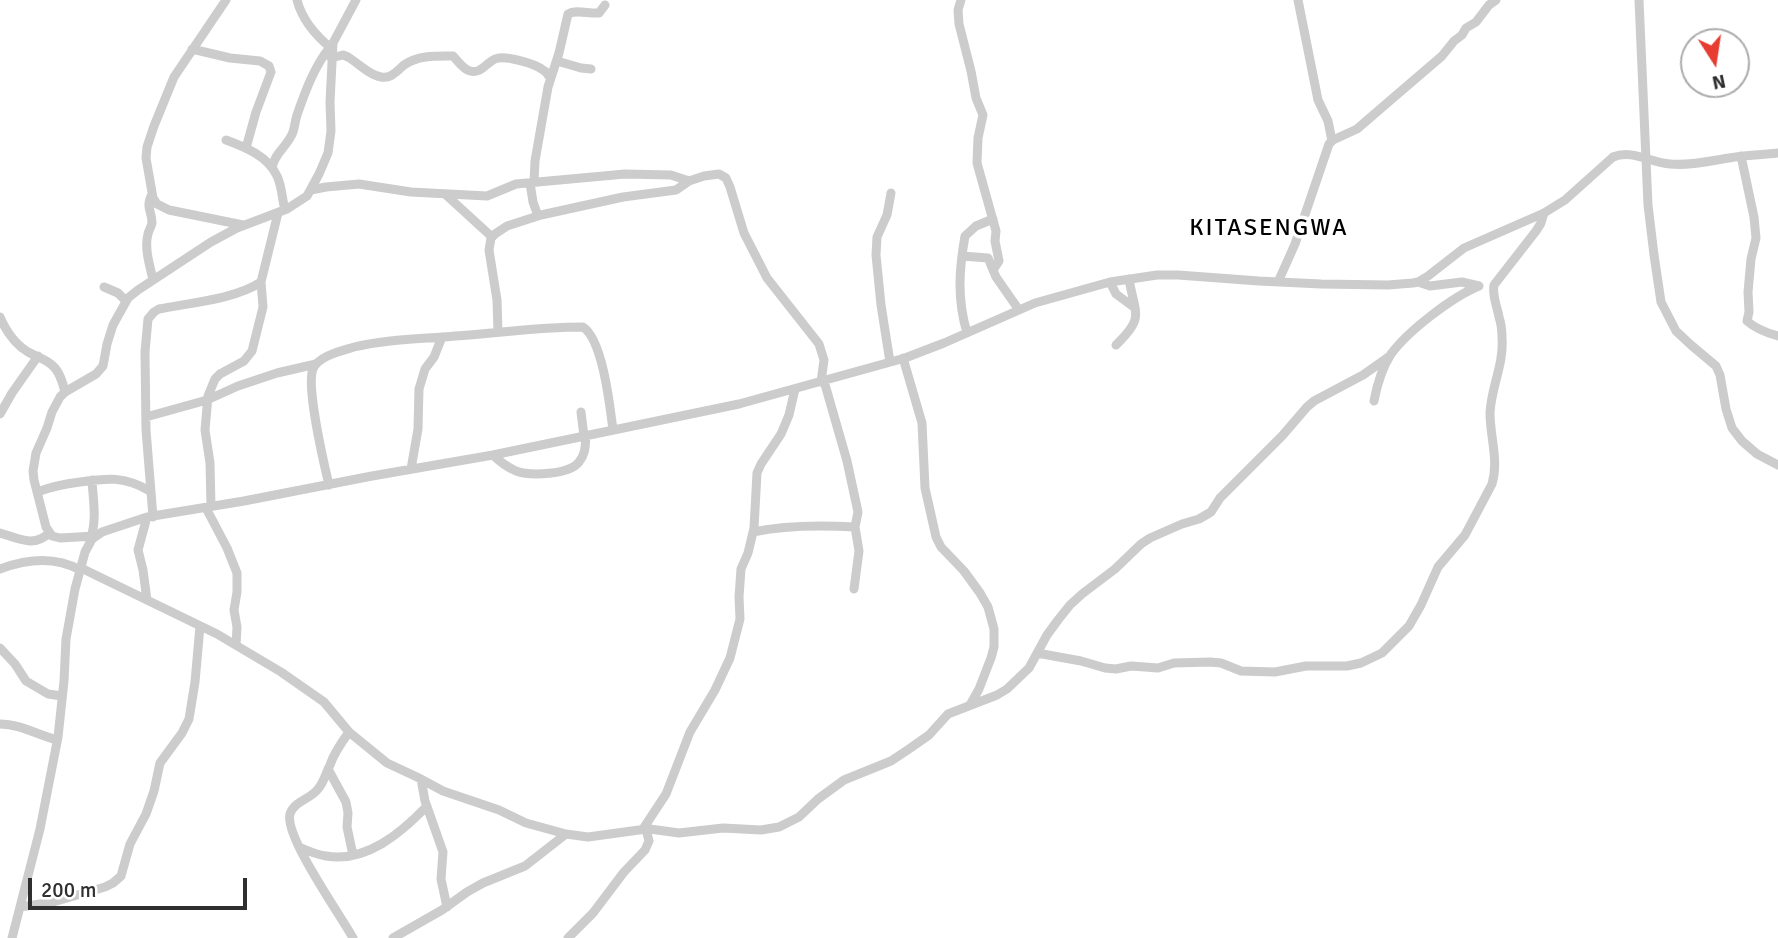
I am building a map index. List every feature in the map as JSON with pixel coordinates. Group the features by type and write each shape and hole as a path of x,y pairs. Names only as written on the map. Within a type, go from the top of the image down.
{"street":[{"path":"226,0 174,77 162,103 146,159 156,204 169,210 243,225"},
{"path":"297,0 304,18 331,51 348,57 377,76 389,77 406,64 422,58 453,56 465,68 476,71 503,57 537,66 551,78"},
{"path":"356,0 331,51 331,131 328,153 311,190 301,201 282,212 243,225 211,242 138,290 126,301 113,324 101,371 65,392 57,402 34,460 33,471 52,536 93,537 113,527 150,517 494,455 740,404 903,358 1057,296 1110,282 1157,275 1388,285 1418,282 1430,286 1462,282 1479,286 1492,294 1502,339 1490,416 1495,475 1465,535 1438,567 1412,621 1382,653 1347,666 1306,666 1275,672 1241,671 1216,662 1174,663 1158,668 1105,668 1037,653"},
{"path":"961,0 958,10 960,30 976,98 983,115 978,138 977,163 993,219 999,261 993,270"},
{"path":"1298,0 1318,100 1329,123 1332,141"},
{"path":"1278,282 1295,243 1329,144 1360,127 1442,56 1466,28 1476,22 1496,0"},
{"path":"1640,0 1648,205 1661,302 1676,331 1716,366 1731,428 1742,442 1757,454 1778,465"},
{"path":"538,216 533,202 535,161 548,87 566,19 570,12 599,13 605,5"},
{"path":"192,49 230,58 260,61 269,66 271,72 246,148"},
{"path":"272,168 273,159 293,132 314,71 331,51"},
{"path":"557,61 591,69"},
{"path":"226,140 257,154 272,168 278,178 282,212 261,282 262,307 252,351 244,361 215,379 207,400 205,430 210,463 209,507 237,573 234,610 236,645"},
{"path":"1418,282 1464,248 1544,214 1565,200 1613,157 1626,153 1679,165 1778,153"},
{"path":"1741,156 1756,238 1751,259 1747,321 1765,333 1778,336"},
{"path":"311,190 359,184 393,190 487,195 516,184 625,174 671,175 689,181"},
{"path":"498,332 497,297 489,250 492,237 507,226 538,216 623,197 676,190 689,181 714,174 726,178 744,233 767,278 819,344 824,360 822,381 858,512 855,527 859,547 854,589"},
{"path":"890,362 876,255 877,237 887,215 891,193"},
{"path":"152,194 148,203 152,223 147,245 153,280"},
{"path":"446,194 492,237"},
{"path":"1492,294 1498,278 1529,241 1544,214"},
{"path":"967,333 959,291 965,236 976,226 993,219"},
{"path":"962,256 988,258 1019,310"},
{"path":"1116,345 1134,325 1136,316 1129,279"},
{"path":"147,600 138,550 150,517 145,352 148,319 159,309 237,293 261,282"},
{"path":"1110,282 1116,294 1135,308"},
{"path":"0,569 20,562 59,561 147,600 213,632 281,672 324,702 348,732 387,763 443,791 499,810 526,823 588,837 644,829 679,833 723,828 761,830 779,827 799,817 844,780 900,756 929,735 948,714 1007,689 1029,668 1047,635 1070,605 1115,569 1140,544 1211,512 1220,498 1314,401 1363,375 1390,356 1429,318 1464,293 1479,286"},
{"path":"104,287 118,293 126,301"},
{"path":"0,317 4,327 17,343 29,353 54,366 65,392"},
{"path":"146,417 207,400 277,373 316,364 328,356 356,347 415,339 583,327 588,330 599,353 613,430"},
{"path":"411,469 418,429 419,389 425,369 442,337"},
{"path":"0,414 38,356"},
{"path":"1374,401 1379,379 1390,356"},
{"path":"903,358 922,423 925,488 936,537 941,548 964,571 980,593 988,607 994,629 991,658 970,705"},
{"path":"316,364 311,374 312,390 329,485"},
{"path":"644,829 666,794 690,732 727,666 740,620 741,569 753,532 757,472 782,434 795,389"},
{"path":"494,455 503,464 522,472 563,471 576,466 585,453 581,412"},
{"path":"37,492 63,483 111,478 121,479 150,491"},
{"path":"12,938 40,829 57,740 66,639 85,552 93,537 92,480"},
{"path":"753,532 807,526 855,527"},
{"path":"0,533 33,542 49,533"},
{"path":"20,908 105,887 121,876 130,844 146,814 160,763 189,719 200,626"},
{"path":"213,632 237,629"},
{"path":"0,649 15,664 26,681 48,694 62,696"},
{"path":"0,723 57,740"},
{"path":"348,732 323,783 313,796 301,802 290,814 299,847 353,938"},
{"path":"328,769 346,802 347,827 353,855"},
{"path":"421,779 443,852 441,879 447,907"},
{"path":"299,847 324,856 337,857 367,851 405,828 427,806"},
{"path":"568,938 593,913 624,872 645,850 649,841 644,829"},
{"path":"393,938 483,883 525,866 566,834"}],"district":[{"name":"KITASENGWA","path":"1269,229"}]}
